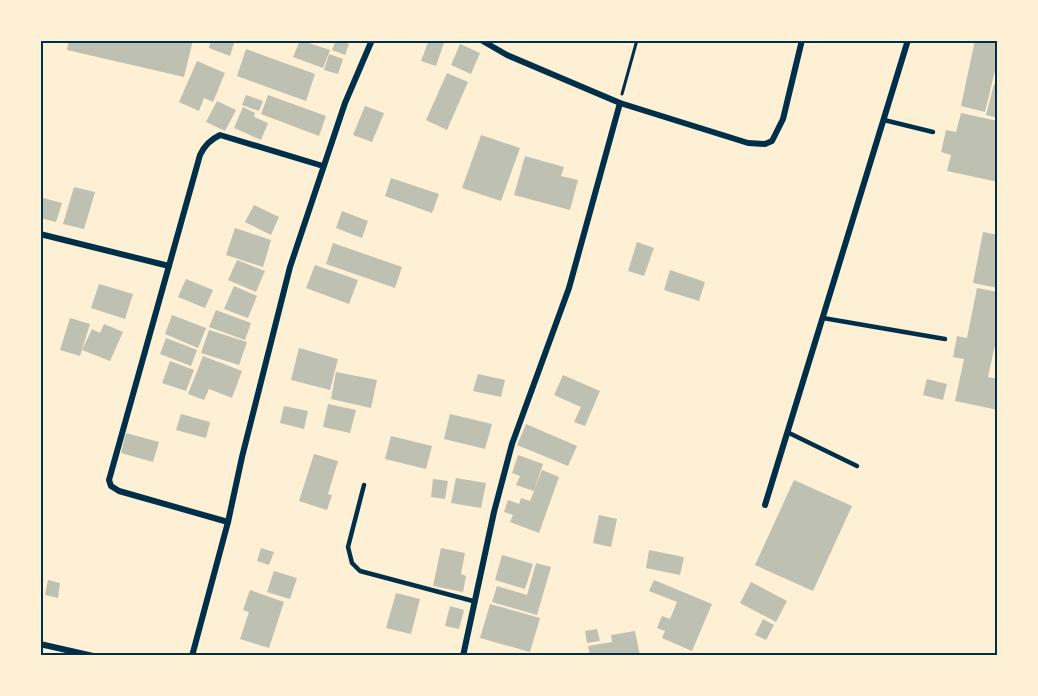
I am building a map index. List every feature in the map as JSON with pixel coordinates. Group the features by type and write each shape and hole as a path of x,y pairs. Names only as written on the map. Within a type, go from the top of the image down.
{"street":[{"path":"192,656 228,522 290,267 345,103 372,40"},
{"path":"481,40 507,56 620,103 748,143 765,144 772,141 783,118 802,40"},
{"path":"765,505 908,40"},
{"path":"463,656 473,601 512,444 568,288 620,103"},
{"path":"228,522 119,491 109,483 200,154 212,139 220,135 323,166"},
{"path":"40,234 169,266"},
{"path":"40,644 93,656"}],"lane":[{"path":"884,120 933,132"},
{"path":"823,318 945,339"},
{"path":"788,432 856,466"},
{"path":"364,485 348,547 352,563 360,571 473,601"}],"path":[{"path":"620,103 637,40"}],"building":[{"path":"69,40 193,40 184,77 67,50"},
{"path":"211,40 235,40 230,56 209,48"},
{"path":"300,40 330,50 323,68 293,57"},
{"path":"336,40 349,44 345,55 332,50"},
{"path":"429,40 445,40 436,66 421,61"},
{"path":"975,40 998,40 998,58 985,112 961,106"},
{"path":"460,44 480,53 471,74 451,65"},
{"path":"246,49 315,74 306,101 237,76"},
{"path":"329,54 343,59 338,74 324,70"},
{"path":"197,61 225,73 213,102 204,98 199,111 179,102"},
{"path":"447,73 468,82 447,130 426,120"},
{"path":"994,84 998,85 998,118 986,115"},
{"path":"246,95 263,101 259,111 242,105"},
{"path":"268,95 326,116 319,136 261,114"},
{"path":"217,101 236,110 225,131 206,122"},
{"path":"365,106 384,113 372,142 353,135"},
{"path":"243,107 255,113 254,117 268,123 261,140 234,128"},
{"path":"961,113 998,121 998,182 947,171 951,155 941,152 946,130 956,132"},
{"path":"481,135 520,148 501,201 462,188"},
{"path":"525,156 564,167 561,176 578,180 570,210 514,195"},
{"path":"391,178 439,194 432,213 385,196"},
{"path":"74,187 95,192 84,229 63,224"},
{"path":"43,198 62,203 56,222 40,218"},
{"path":"254,205 279,217 271,235 245,222"},
{"path":"342,211 368,221 362,238 336,228"},
{"path":"235,228 271,240 263,267 226,255"},
{"path":"983,232 998,235 998,288 973,283"},
{"path":"637,242 654,248 644,276 628,271"},
{"path":"333,243 402,267 395,288 326,264"},
{"path":"237,260 265,271 256,292 228,280"},
{"path":"315,265 358,280 349,304 306,288"},
{"path":"670,270 705,282 699,301 664,290"},
{"path":"186,279 213,290 205,308 178,297"},
{"path":"99,284 133,294 125,319 91,308"},
{"path":"234,286 257,296 248,318 224,309"},
{"path":"977,288 998,292 998,331 988,377 998,379 998,410 955,401 964,359 953,357 957,336 967,338"},
{"path":"216,310 251,323 245,340 209,327"},
{"path":"172,315 206,328 198,348 165,334"},
{"path":"70,318 90,324 80,356 60,350"},
{"path":"104,324 123,332 110,361 82,350 92,329 100,333"},
{"path":"209,330 247,342 239,365 201,353"},
{"path":"166,338 197,350 191,366 160,354"},
{"path":"299,348 338,359 330,390 291,380"},
{"path":"203,356 242,371 232,398 209,389 204,400 188,394"},
{"path":"170,361 194,370 186,391 162,383"},
{"path":"336,372 377,380 371,408 331,399"},
{"path":"478,374 505,380 501,397 473,391"},
{"path":"563,375 600,391 585,426 574,422 581,407 554,395"},
{"path":"927,379 947,384 943,400 923,395"},
{"path":"328,404 356,410 350,433 323,427"},
{"path":"284,406 308,411 304,429 280,423"},
{"path":"181,414 210,422 206,438 176,430"},
{"path":"450,414 492,424 485,449 444,439"},
{"path":"526,424 577,446 568,466 517,445"},
{"path":"126,433 159,442 153,462 121,453"},
{"path":"391,436 432,446 426,469 385,459"},
{"path":"314,454 338,461 328,494 332,495 327,510 299,501"},
{"path":"518,455 543,464 534,491 516,485 520,476 512,473"},
{"path":"542,470 559,477 539,533 510,522 513,515 504,512 508,500 519,504 521,498 530,501"},
{"path":"456,478 486,483 481,508 451,503"},
{"path":"433,479 448,481 445,499 431,497"},
{"path":"794,480 852,506 813,591 755,565"},
{"path":"599,515 617,519 611,547 593,543"},
{"path":"261,548 274,552 269,565 257,561"},
{"path":"441,548 465,553 461,574 466,576 463,592 433,586"},
{"path":"649,550 684,557 680,575 646,568"},
{"path":"502,555 533,564 525,589 495,580"},
{"path":"536,563 551,567 537,615 492,602 497,586 527,595"},
{"path":"274,571 297,578 290,599 267,592"},
{"path":"48,580 60,583 58,598 45,595"},
{"path":"654,580 712,604 692,651 662,638 665,631 657,628 662,616 670,619 677,602 649,591"},
{"path":"751,582 787,601 776,622 740,603"},
{"path":"250,590 284,602 269,648 240,639 249,612 243,610"},
{"path":"396,593 420,599 411,634 386,628"},
{"path":"490,604 540,618 530,652 480,638"},
{"path":"450,606 464,610 459,629 445,626"},
{"path":"763,619 774,625 766,640 755,635"},
{"path":"597,629 600,641 587,643 585,631"},
{"path":"635,631 640,656 590,656 588,646 612,642 611,635"}]}
